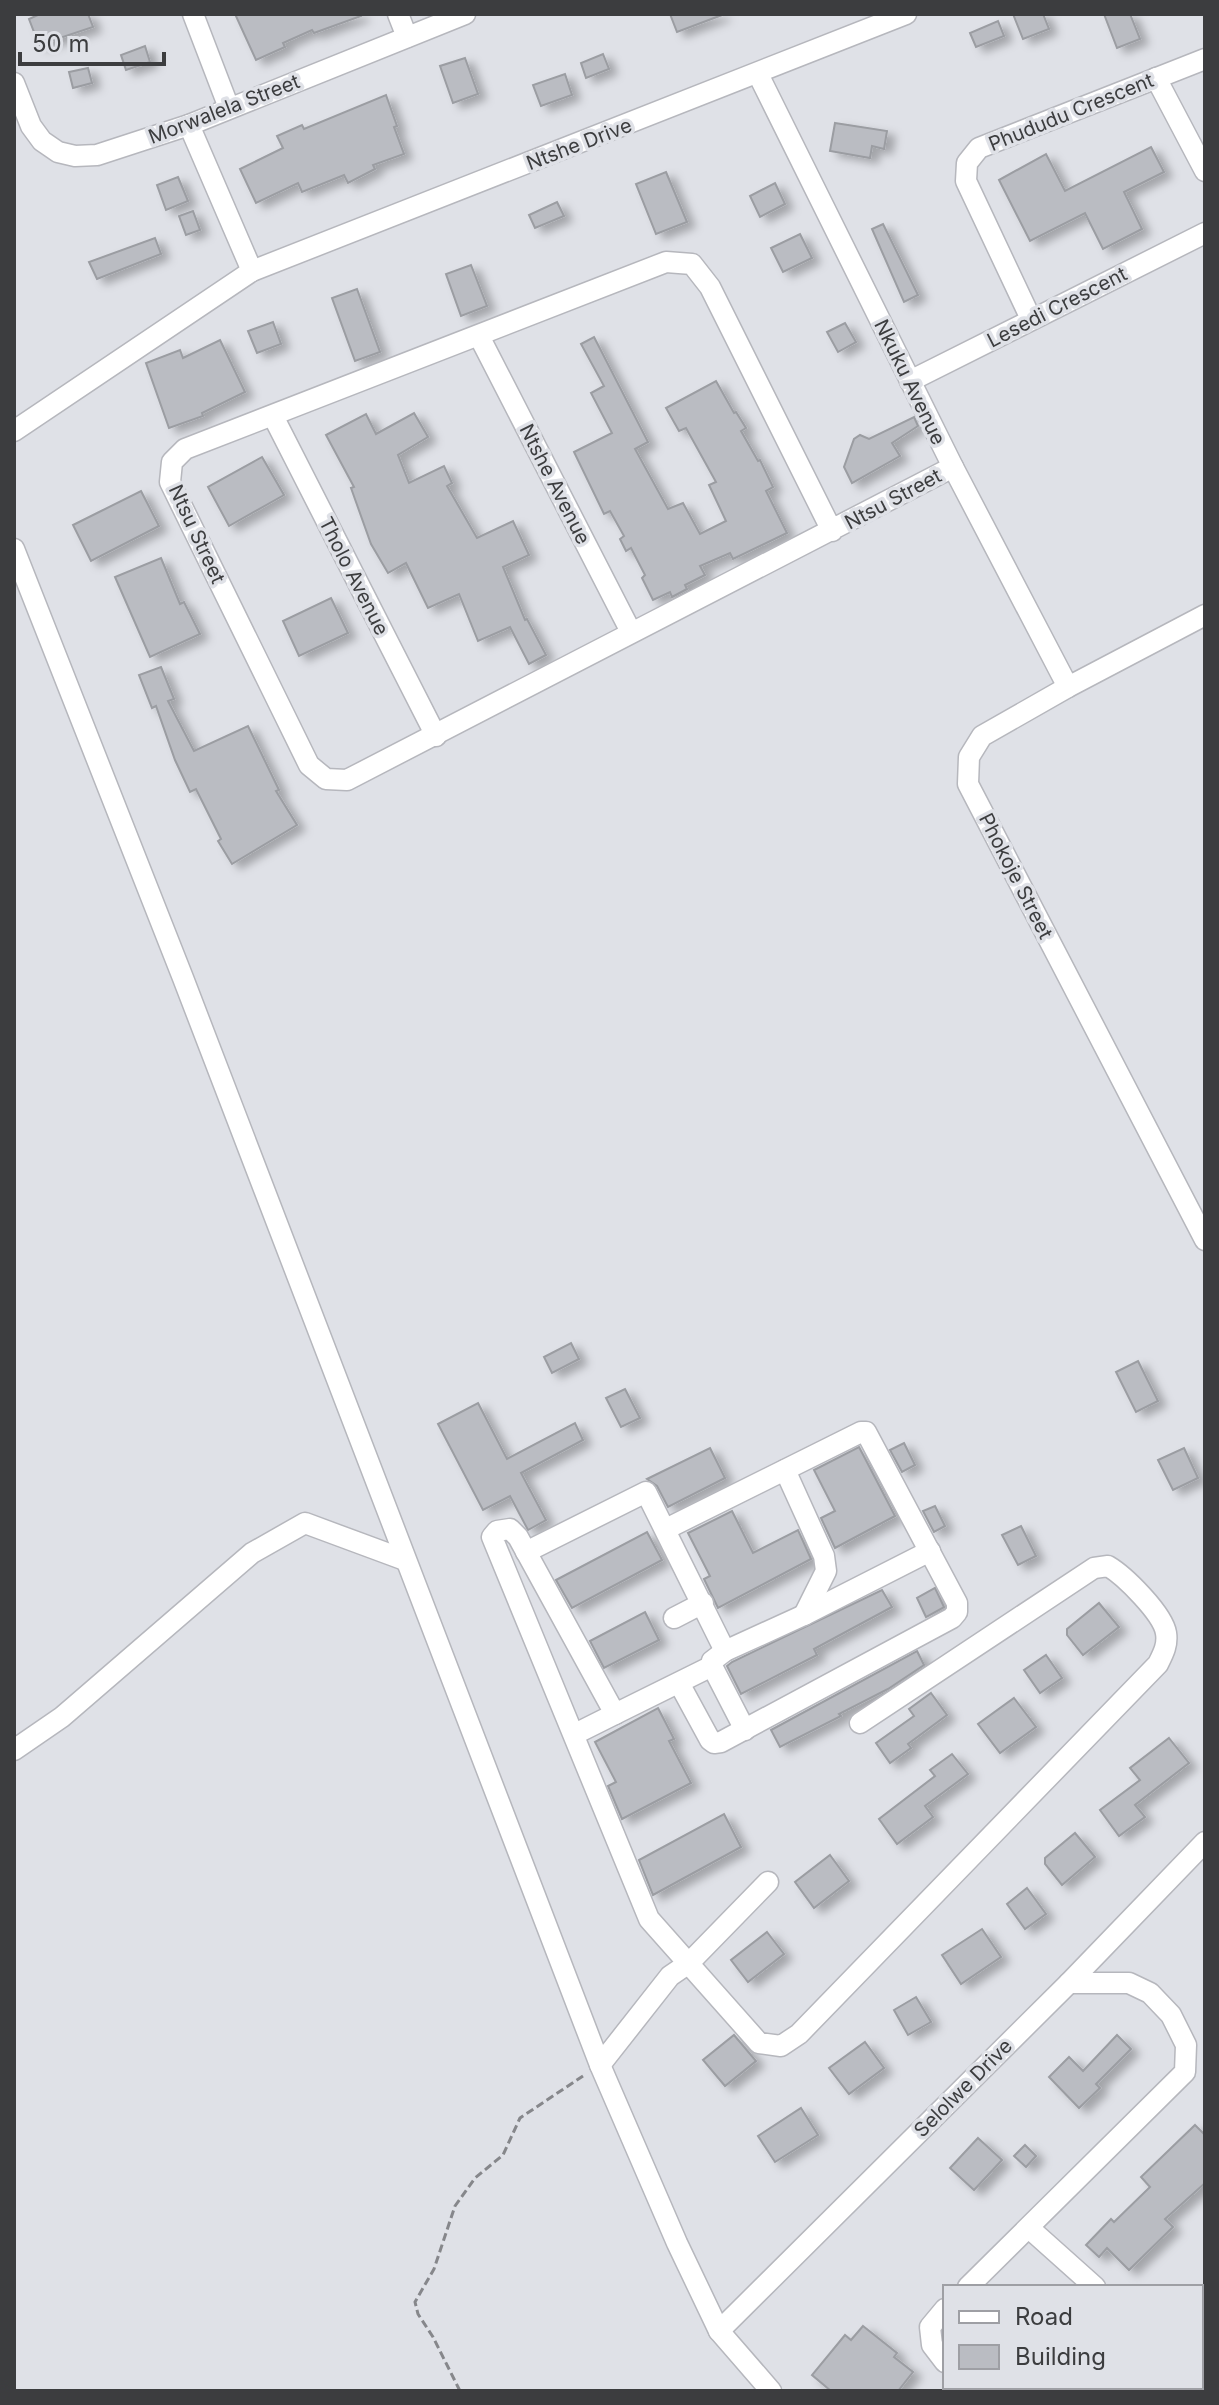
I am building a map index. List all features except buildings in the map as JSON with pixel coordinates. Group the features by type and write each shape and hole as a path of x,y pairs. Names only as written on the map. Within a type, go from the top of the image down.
{"street":[{"path":"193,14 229,108"},
{"path":"398,14 407,37"},
{"name":"Morwalela Street","path":"14,83 31,126 42,141 58,152 75,156 97,155 189,125 465,14"},
{"name":"Ntshe Drive","path":"14,431 252,271 906,14"},
{"name":"Phududu Crescent","path":"1031,319 966,181 967,163 979,148 1205,59"},
{"name":"Nkuku Avenue","path":"758,74 953,467 1068,687"},
{"path":"1156,78 1205,171"},
{"path":"189,125 252,271"},
{"name":"Lesedi Crescent","path":"910,381 1205,233"},
{"name":"Ntsu Street","path":"832,531 710,287 692,264 666,262 185,449 172,462 170,482 309,765 326,779 347,780 436,736 631,632 832,531 953,467"},
{"name":"Ntshe Avenue","path":"479,336 631,632"},
{"name":"Tholo Avenue","path":"273,416 436,736"},
{"path":"14,549 189,993 600,2065 677,2243 719,2331 771,2391"},
{"name":"Phokoje Street","path":"1205,615 982,736 969,757 968,784 1205,1240"},
{"path":"666,1529 866,1432 957,1603 957,1612 952,1618 745,1730 714,1743 679,1683"},
{"path":"785,1470 824,1556 826,1571 804,1615"},
{"path":"526,1552 646,1492 703,1603 718,1659 745,1730"},
{"path":"14,1750 62,1717 252,1553 305,1523 405,1560"},
{"path":"615,1714 518,1537 510,1529 497,1531 492,1537 649,1919 759,2043 781,2046 799,2034 1158,1664 1166,1648 1163,1622 1120,1573 1108,1566 1094,1568 860,1723"},
{"path":"575,1734 930,1551"},
{"path":"674,1618 703,1603"},
{"path":"534,1637 565,1620"},
{"name":"Selolwe Drive","path":"719,2331 1069,1983 1205,1842"},
{"path":"600,2065 670,1976 689,1963 768,1882"},
{"path":"970,2285 1185,2072 1186,2045 1171,2015 1150,1993 1129,1983 1069,1983"},
{"path":"1029,2228 1093,2285"},
{"path":"943,2311 930,2327 932,2345 943,2359"}],"path":[{"path":"460,2391 418,2314 415,2302 434,2269 455,2206 475,2178 503,2155 520,2118 600,2065"}]}
